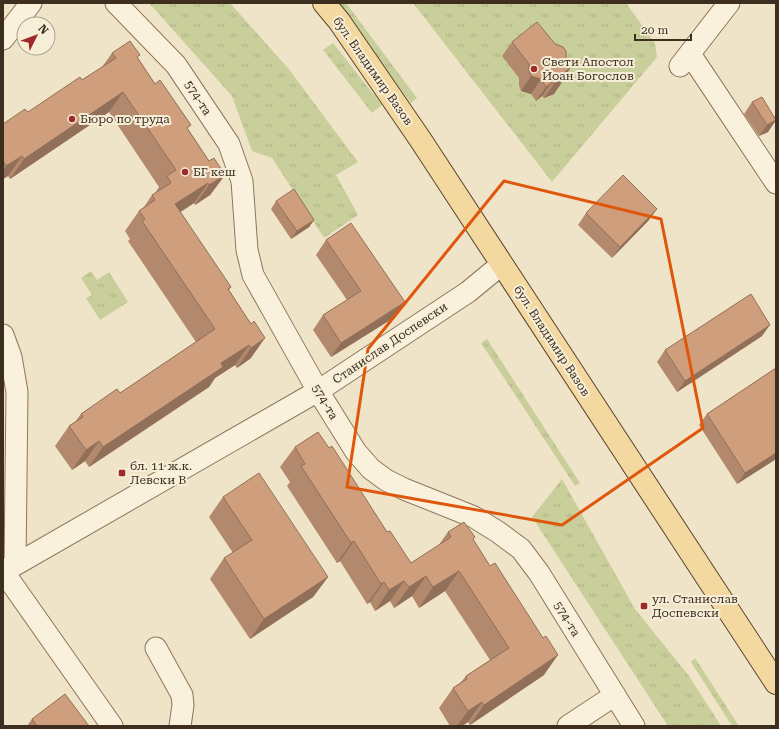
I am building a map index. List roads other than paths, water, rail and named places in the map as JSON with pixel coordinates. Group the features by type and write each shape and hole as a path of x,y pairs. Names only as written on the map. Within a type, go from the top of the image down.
{"main road":[{"name":"бул. Владимир Вазов","path":"324,3 339,21 420,139 776,683"}],"street":[{"path":"3,39 31,3"},
{"name":"574-та","path":"116,3 176,65 228,144 242,181 247,250 253,275 318,391 356,452 371,469 404,490 474,517 521,549 539,573 634,726"},
{"path":"729,3 685,60 776,183"},
{"name":"Станислав Доспевски","path":"7,569 318,391 468,292 502,264"},
{"path":"3,335 11,356 17,392 7,569 112,726"},
{"path":"156,648 182,696 184,705 180,726"},
{"path":"568,726 615,695"}],"place":[{"name":"Свети Апостол Йоан Богослов","path":"534,69"},
{"name":"Бюро по труда","path":"72,119"},
{"name":"БГ кеш","path":"185,172"},
{"name":"бл. 11 ж.к. Левски В","path":"122,473"},
{"name":"ул. Станислав Доспевски","path":"644,606"}]}
